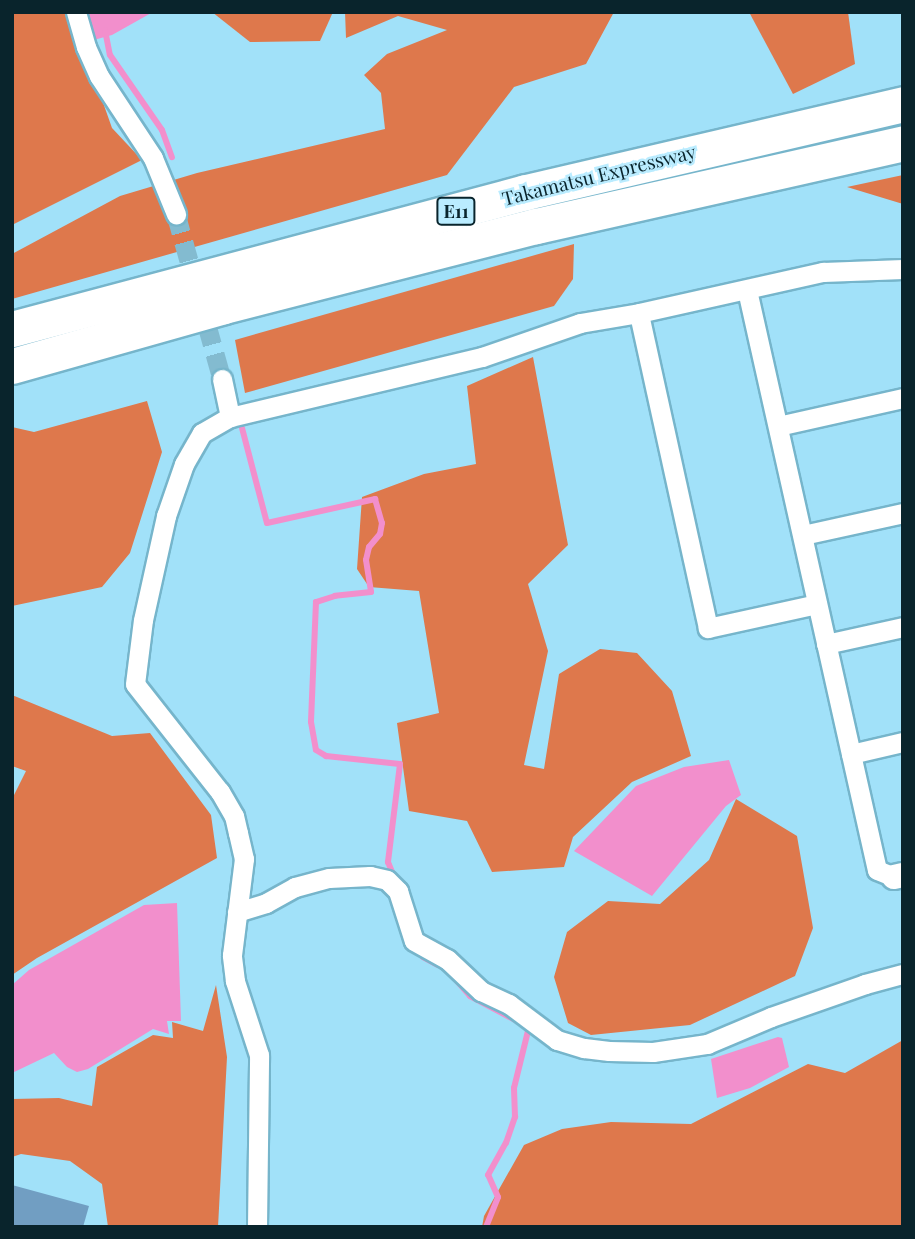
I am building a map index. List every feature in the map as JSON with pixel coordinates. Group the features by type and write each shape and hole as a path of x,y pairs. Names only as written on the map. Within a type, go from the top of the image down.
{"highway":[{"name":"Takamatsu Expressway","path":"12,329 526,192 896,104"},
{"name":"Takamatsu Expressway","path":"12,366 224,306 536,226 903,143"}],"street":[{"path":"76,12 86,47 99,76 153,158 176,214"},
{"path":"257,1227 259,1055 235,981 232,955 244,859 234,816 212,782 135,684 144,620 166,516 184,464 202,433 230,417 482,357 580,323 639,313 823,272 903,269"},
{"path":"747,290 877,870 899,876"},
{"path":"639,313 708,628 817,604"},
{"path":"222,379 230,417"},
{"path":"778,426 903,398"},
{"path":"803,535 903,513"},
{"path":"826,644 903,627"},
{"path":"851,754 903,742"},
{"path":"237,912 266,903 295,887 329,878 370,876 387,880 398,891 414,941 447,959 481,991 509,1004 557,1040 584,1048 609,1051 653,1052 707,1044 806,1004 903,974"}],"shaded area":[{"path":"12,12 71,12 112,128 142,160 12,225"},
{"path":"83,12 153,12 112,35 90,41"},
{"path":"212,12 333,12 320,41 250,42"},
{"path":"345,12 614,12 586,64 514,87 447,175 12,299 12,254 120,196 197,173 385,129 381,93 364,75 387,54 447,30 398,16 346,38"},
{"path":"749,12 848,12 855,64 793,94"},
{"path":"903,175 903,204 847,187"},
{"path":"574,244 573,279 554,306 245,393 235,340"},
{"path":"533,357 568,545 528,584 548,651 524,765 544,769 559,674 600,649 637,653 672,691 691,756 632,782 573,837 564,867 492,872 467,821 409,811 397,723 439,713 419,591 369,587 357,569 362,497 424,474 476,464 467,386"},
{"path":"147,401 162,452 130,553 102,587 12,606 12,427 34,432"},
{"path":"12,695 112,736 150,733 211,815 217,858 37,958 12,975 12,799 26,771 12,766"},
{"path":"729,760 741,795 726,806 652,896 574,851 636,786 684,767"},
{"path":"736,799 797,836 813,928 795,976 690,1025 591,1035 568,1023 554,977 567,932 608,901 660,904 709,860"},
{"path":"177,903 181,1021 167,1021 169,1034 153,1029 88,1069 77,1072 67,1067 54,1053 12,1073 12,985 29,970 144,905"},
{"path":"216,985 227,1057 218,1227 108,1227 102,1184 70,1161 21,1154 12,1157 12,1099 59,1098 92,1106 97,1067 153,1035 173,1038 172,1022 203,1031"},
{"path":"782,1038 789,1067 750,1088 717,1098 711,1059"},
{"path":"903,1040 903,1227 482,1227 484,1216 524,1145 562,1129 611,1122 691,1124 808,1064 845,1073"}],"building":[{"path":"12,1185 89,1206 83,1227 12,1227"}],"waterway":[{"path":"105,30 110,55 162,130 172,157"},
{"path":"242,428 267,523 375,499 382,523 380,534 369,547 366,560 371,592 335,596 316,602 311,722 316,750 326,756 400,764 388,862 395,879"},
{"path":"419,951 423,957 438,965"},
{"path":"457,981 470,996 517,1021"},
{"path":"486,1227 498,1197 488,1175 506,1143 515,1117 514,1088 529,1027 526,1026"}],"tunnel":[{"path":"176,214 222,379"}]}
